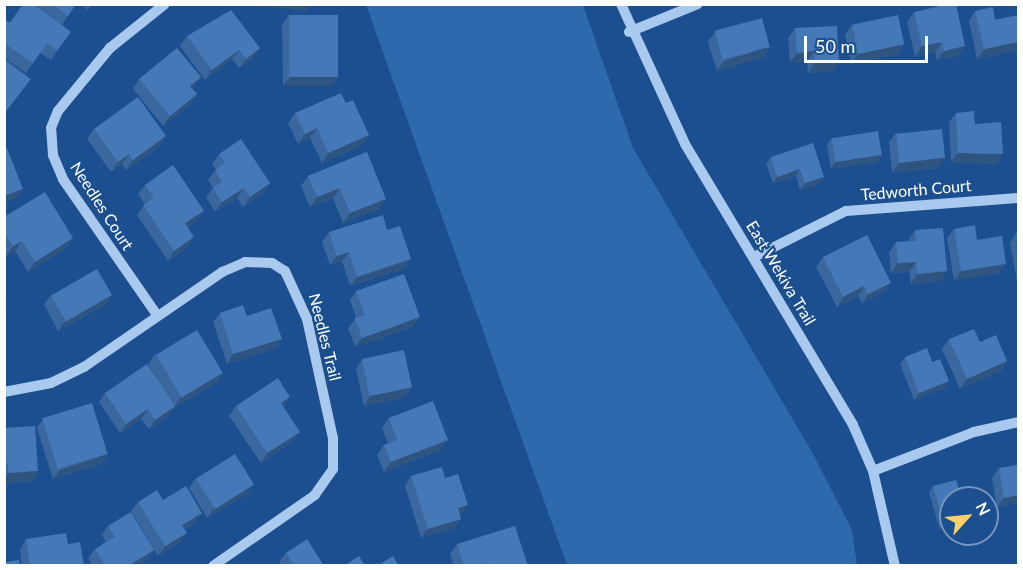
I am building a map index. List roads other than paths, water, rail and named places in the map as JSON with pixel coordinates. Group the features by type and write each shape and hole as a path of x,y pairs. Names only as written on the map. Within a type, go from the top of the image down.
{"street":[{"name":"Needles Court","path":"157,315 63,179 53,154 51,128 64,103 110,48 165,4"},
{"name":"East Wekiva Trail","path":"621,4 629,32 684,144 853,425 873,471 895,566"},
{"path":"629,32 698,4"},
{"name":"Tedworth Court","path":"754,257 846,211 1018,198"},
{"name":"Needles Trail","path":"4,392 51,383 76,371 222,272 245,262 272,263 285,271 298,291 324,395 333,469 315,495 213,566"},
{"path":"873,471 974,432 1018,422"}]}
